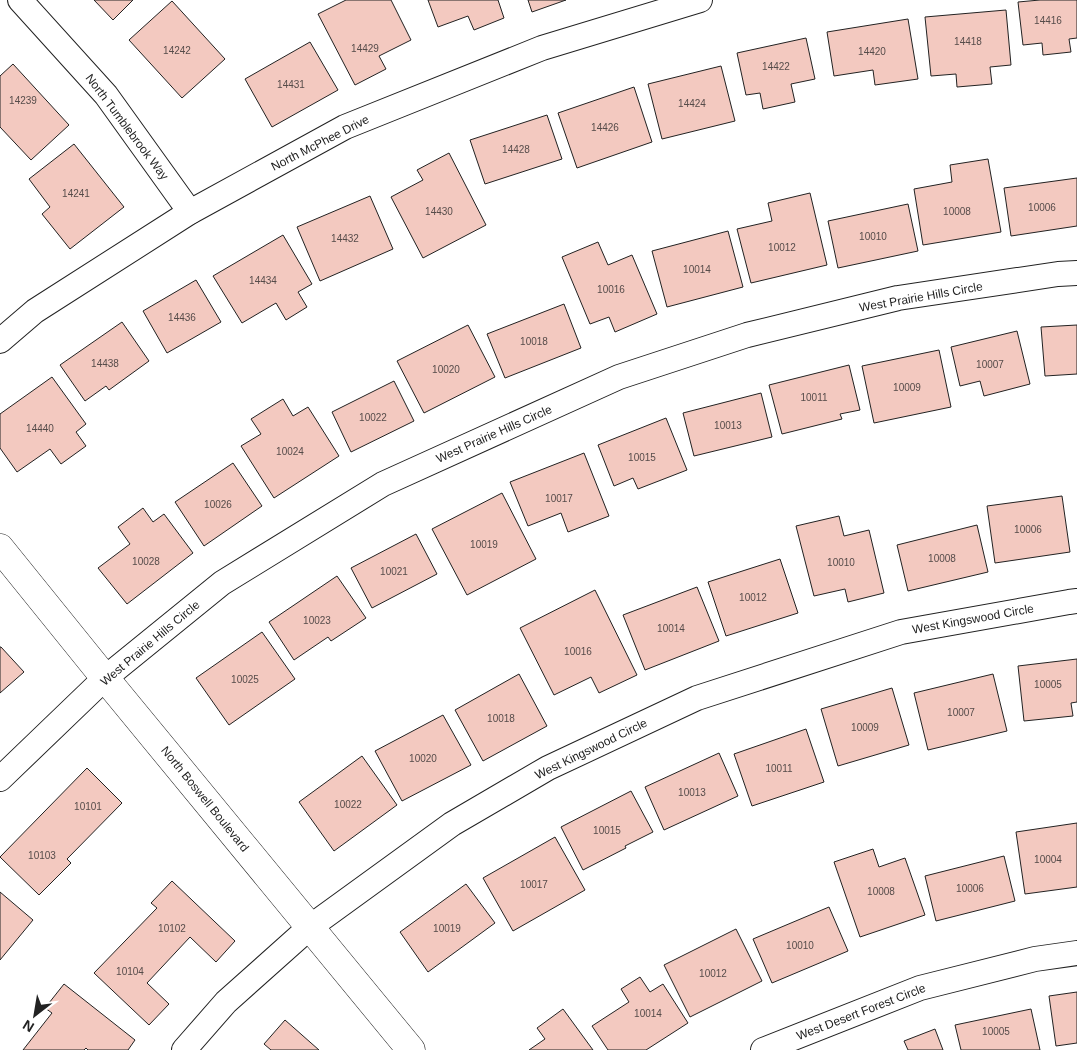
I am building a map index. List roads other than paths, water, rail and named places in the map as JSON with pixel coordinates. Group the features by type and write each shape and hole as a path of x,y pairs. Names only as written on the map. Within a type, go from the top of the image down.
{"street":[{"name":"North Tumblebrook Way","path":"20,0 106,95 190,212"},
{"name":"North McPhee Drive","path":"0,340 35,311 190,212 345,127 542,48 700,0"},
{"name":"West Prairie Hills Circle","path":"0,779 106,678 222,583 384,484 619,377 747,335 898,298 1077,272"},
{"name":"North Boswell Boulevard","path":"0,548 411,1050"},
{"name":"West Kingswood Circle","path":"184,1050 226,1002 310,927 452,824 548,768 697,698 902,632 1077,601"},
{"name":"West Desert Forest Circle","path":"763,1050 920,988 1035,958 1077,953"}]}
